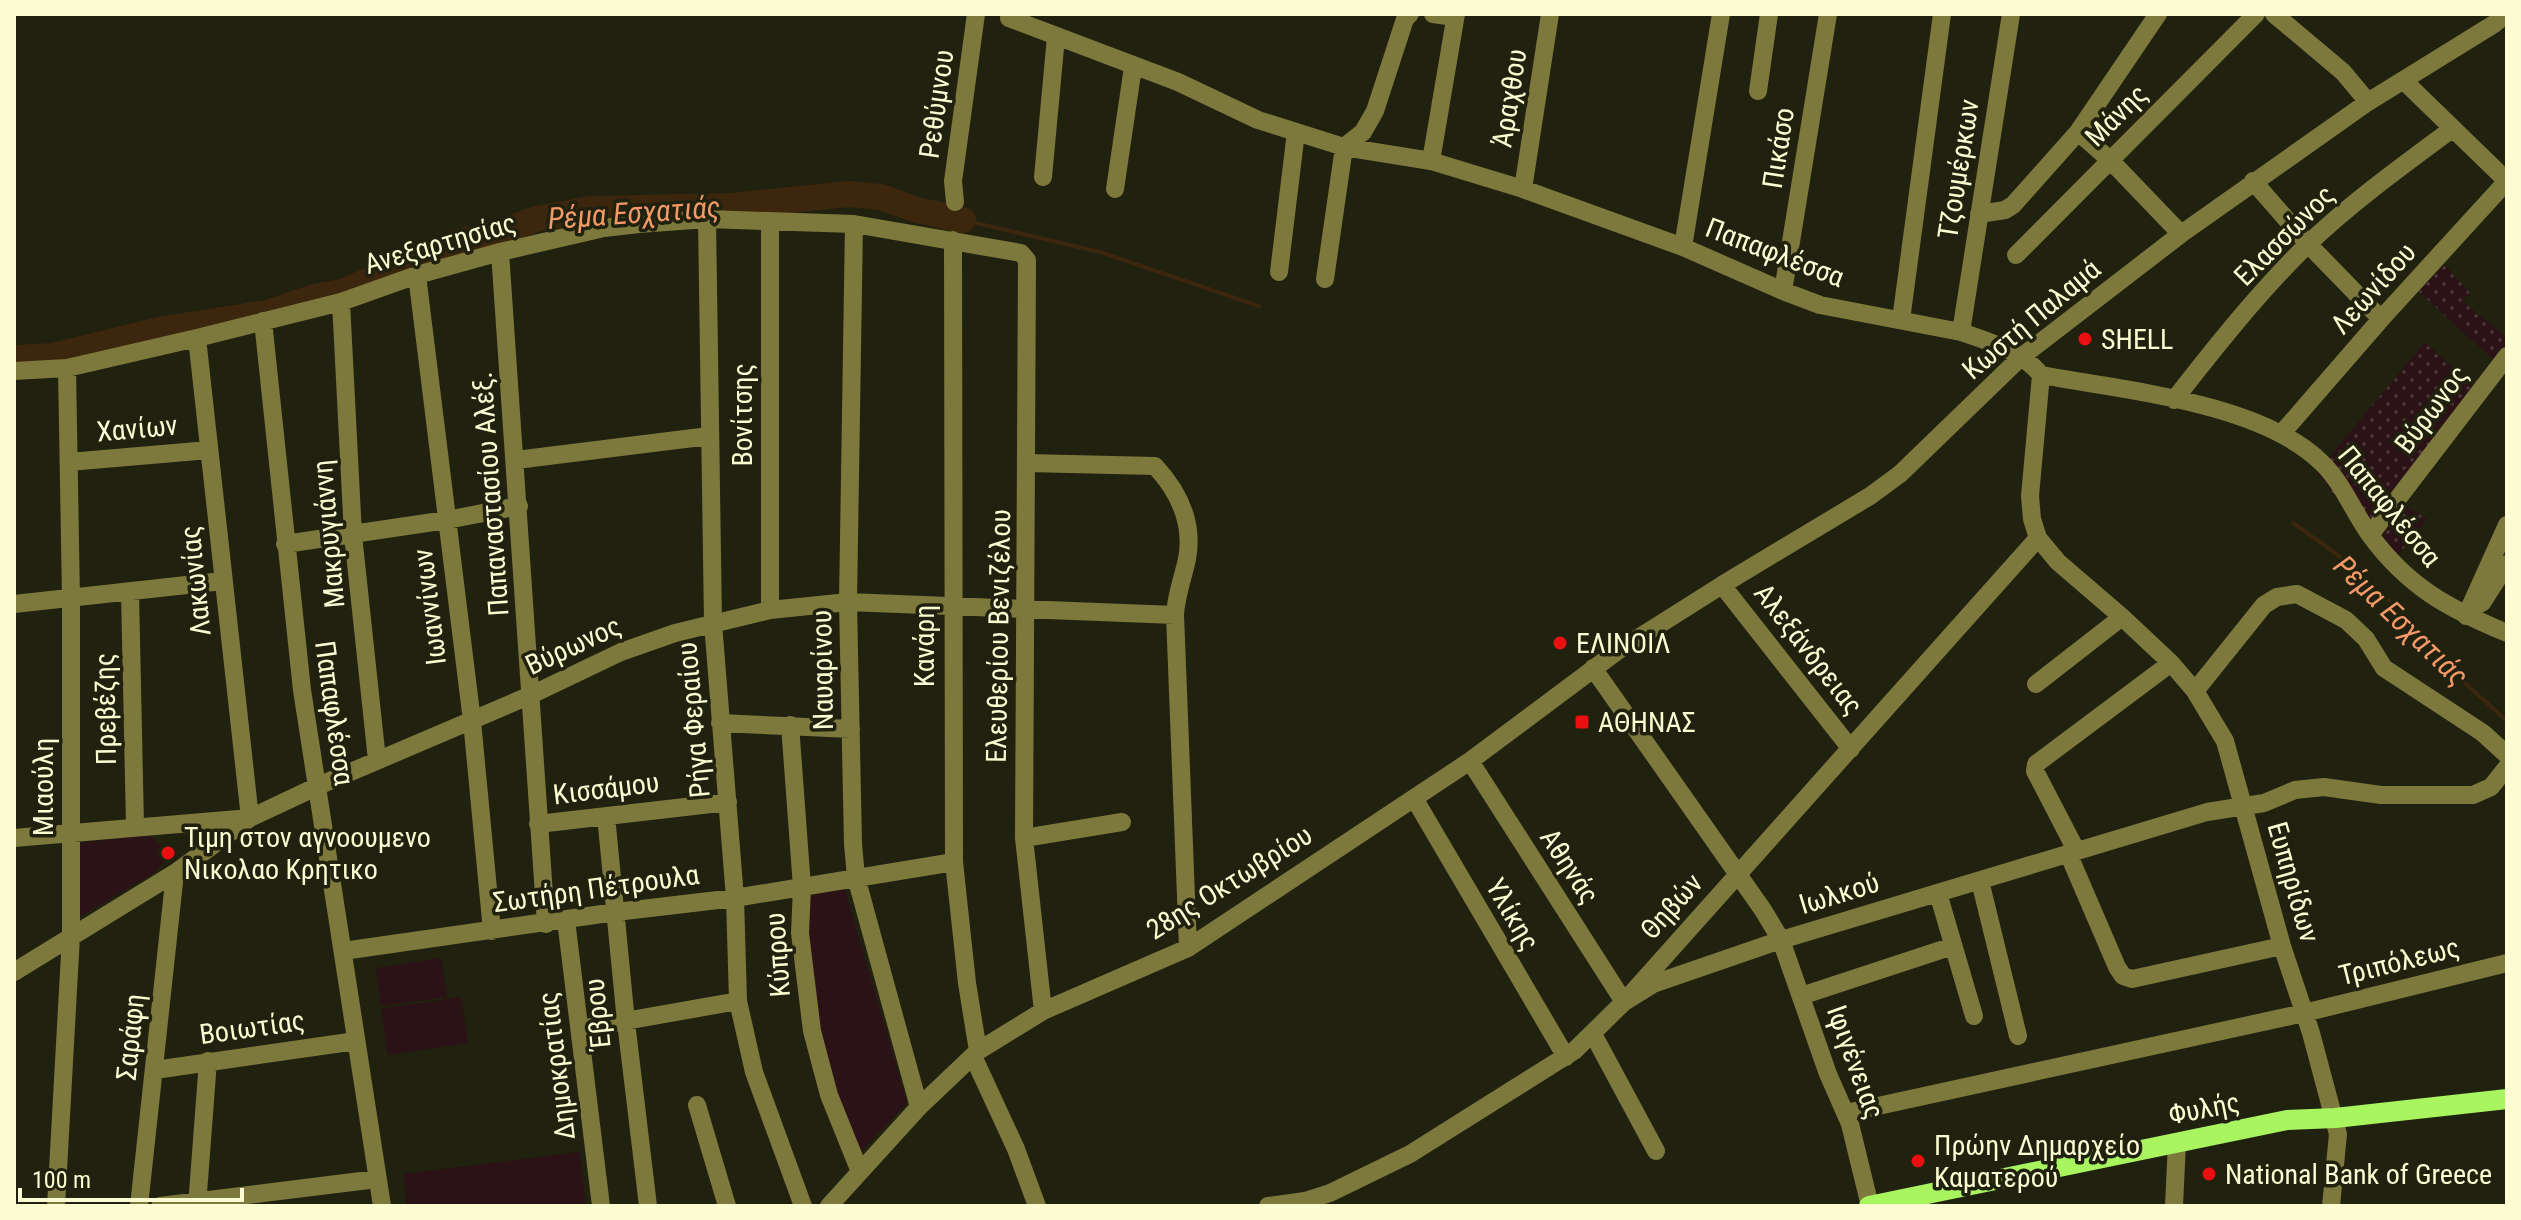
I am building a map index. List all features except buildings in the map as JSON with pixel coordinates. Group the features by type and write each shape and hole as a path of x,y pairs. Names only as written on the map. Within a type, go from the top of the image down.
{"main road":[{"name":"Φυλής","path":"1870,1206 1948,1197 2177,1142 2287,1120 2335,1118 2507,1099"}],"street":[{"name":"Ρεθύμνου","path":"955,202 953,181 976,14"},
{"path":"1325,279 1344,147 1363,132 1375,111 1405,19 1410,14"},
{"path":"1431,161 1456,15 1433,14"},
{"name":"Άραχθου","path":"1523,189 1550,14"},
{"path":"1683,247 1721,14"},
{"path":"1758,91 1769,14"},
{"name":"Πικάσο","path":"1783,291 1828,14"},
{"name":"Τζουμέρκων","path":"1901,320 1942,14"},
{"name":"Τζουμέρκων","path":"1961,332 2011,14"},
{"path":"1979,214 2005,210 2013,205 2078,132 2158,14"},
{"name":"Μάνης","path":"2016,255 2256,14"},
{"path":"2274,14 2343,72 2368,102"},
{"name":"Κωστή Παλαμά","path":"1593,668 1722,585 1845,512 1900,474 2020,358 2181,234 2368,102 2506,14"},
{"name":"Παπαφλέσσα","path":"1004,15 1178,82 1258,120 1344,147 1431,161 1523,189 1683,247 1820,305 1961,332 2020,358 2034,366 2041,375 2174,400 2234,415 2282,433 2323,464 2370,535 2403,575 2431,597 2507,633"},
{"path":"1043,177 1056,37"},
{"path":"1115,189 1133,67"},
{"path":"2403,80 2507,181"},
{"name":"Ελασσώνος","path":"2174,400 2212,352 2308,244 2379,183 2452,129"},
{"path":"1279,272 1296,132"},
{"path":"2078,132 2110,160 2181,234"},
{"path":"2253,181 2308,244 2381,319"},
{"name":"Λεωνίδου","path":"2282,433 2507,181"},
{"name":"Ανεξαρτησίας","path":"14,371 67,368 197,338 341,302 417,275 500,252 604,228 707,219 854,224 1021,253 1027,260"},
{"name":"Ρήγα Φεραίου","path":"707,219 713,623 735,898 738,1001 754,1072 803,1206"},
{"name":"Βονίτσης","path":"770,221 770,610"},
{"name":"Ναυαρίνου","path":"854,224 848,602 856,877 919,1107"},
{"name":"Κανάρη","path":"953,240 954,862 975,1053 1037,1206"},
{"name":"Παπαναστασίου Αλέξ.","path":"500,252 546,924"},
{"name":"Ελευθερίου Βενιζέλου","path":"1027,260 1024,838 1043,1011"},
{"name":"Ιωαννίνων","path":"417,275 472,721 492,931"},
{"name":"Μακρυγιάννη","path":"341,302 353,535 377,760"},
{"name":"Παπαφλέσσα","path":"263,321 302,690 382,1206"},
{"name":"Λακωνίας","path":"197,338 250,818"},
{"name":"Βύρωνος","path":"2370,535 2507,356"},
{"name":"Μιαούλη","path":"56,1206 71,936 67,368"},
{"path":"2038,538 2030,496 2041,375"},
{"path":"516,460 709,436"},
{"name":"Χανίων","path":"69,462 209,450"},
{"path":"1027,463 1155,466 1179,496 1188,534 1188,555 1177,594 1175,615 1188,948"},
{"path":"285,544 519,506"},
{"path":"2469,617 2507,525"},
{"name":"Ευπηρίδων","path":"2038,538 2058,562 2171,663 2195,691 2225,741 2282,946 2335,1118 2338,1134 2331,1206"},
{"name":"Θηβών","path":"1268,1206 1305,1201 1372,1175 1566,1057 1593,1034 2038,538"},
{"path":"2469,617 2507,564"},
{"path":"14,604 223,581"},
{"name":"Αλεξάνδρειας","path":"1722,585 1851,749"},
{"name":"Πρεβέζης","path":"130,592 135,826"},
{"path":"2195,691 2264,605 2277,597 2297,594 2346,620 2366,639 2384,668 2483,733 2507,755"},
{"name":"Βύρωνος","path":"14,838 250,818 531,695 621,652 675,633 770,610 848,602 1175,615"},
{"path":"2036,684 2122,617"},
{"path":"2171,663 2036,764 2035,771 2123,976 2132,979 2282,946"},
{"path":"1593,668 1737,874"},
{"name":"28ης Οκτωβρίου","path":"829,1206 919,1107 975,1053 1043,1011 1188,948 1470,761 1593,668"},
{"path":"720,723 851,729"},
{"name":"Κύπρου","path":"790,725 802,887 800,933 812,1031 829,1095 860,1172"},
{"name":"Αθηνάς","path":"1470,761 1624,1002"},
{"name":"Ιωλκού","path":"1624,1002 1653,984 1781,940 2072,852 2242,805 2264,803 2295,790 2324,787 2381,795 2473,795 2491,787 2507,767"},
{"name":"Υλίκης","path":"1414,798 1566,1057"},
{"name":"Κισσάμου","path":"538,824 728,802"},
{"name":"Έβρου","path":"606,816 648,1206"},
{"path":"14,972 175,873 250,818"},
{"path":"1024,838 1122,822"},
{"name":"Σωτήρη Πέτρουλα","path":"343,951 735,898 954,862"},
{"name":"Σαράφη","path":"139,1206 175,873"},
{"name":"Ιφιγένειας","path":"1737,874 1781,940 1828,1074 1846,1113 1870,1206"},
{"path":"1980,881 2018,1036"},
{"path":"1938,893 1974,1016"},
{"name":"Δημοκρατίας","path":"566,920 601,1206"},
{"path":"1801,996 1953,946"},
{"name":"Τριπόλεως","path":"2304,1013 2507,963"},
{"path":"580,1029 738,1001"},
{"path":"1846,1113 2304,1013"},
{"path":"1593,1034 1656,1151"},
{"name":"Βοιωτίας","path":"155,1070 356,1041"},
{"path":"197,1204 208,1061"},
{"path":"697,1105 727,1206"},
{"path":"2174,1206 2177,1142"},
{"path":"160,1206 292,1198 377,1179"}],"shaded area":[{"path":"2444,264 2470,293 2462,301 2507,337 2507,347 2496,362 2418,291"},
{"path":"2425,342 2476,389 2395,499 2427,519 2388,568 2317,472"},
{"path":"149,835 163,846 165,861 154,873 76,919 80,843"},
{"path":"844,887 907,1103 862,1151 836,1089 820,1028 805,898"},
{"path":"441,958 447,997 381,1006 376,968"},
{"path":"461,997 468,1043 388,1055 381,1009"},
{"path":"579,1152 586,1206 407,1206 403,1174"}],"waterway":[{"name":"Ρέμα Εσχατιάς","path":"14,358 53,356 164,329 267,313 314,297 342,292 458,242 501,232 536,219 590,209 730,206 848,194 881,197 917,210 963,220"},
{"name":"Ρέμα Εσχατιάς","path":"963,220 1100,252 1259,306"},
{"name":"Ρέμα Εσχατιάς","path":"2293,523 2334,552 2393,604 2449,669 2507,721"}],"place":[{"name":"SHELL","path":"2085,339"},
{"name":"ΕΛΙΝΟΙΛ","path":"1560,643"},
{"name":"ΑΘΗΝΑΣ","path":"1582,722"},
{"name":"Τιμη στον αγνοουμενο Νικολαο Κρητικο","path":"168,853"},
{"name":"Πρώην Δημαρχείο Καματερού","path":"1918,1161"},
{"name":"National Bank of Greece","path":"2209,1174"}]}
